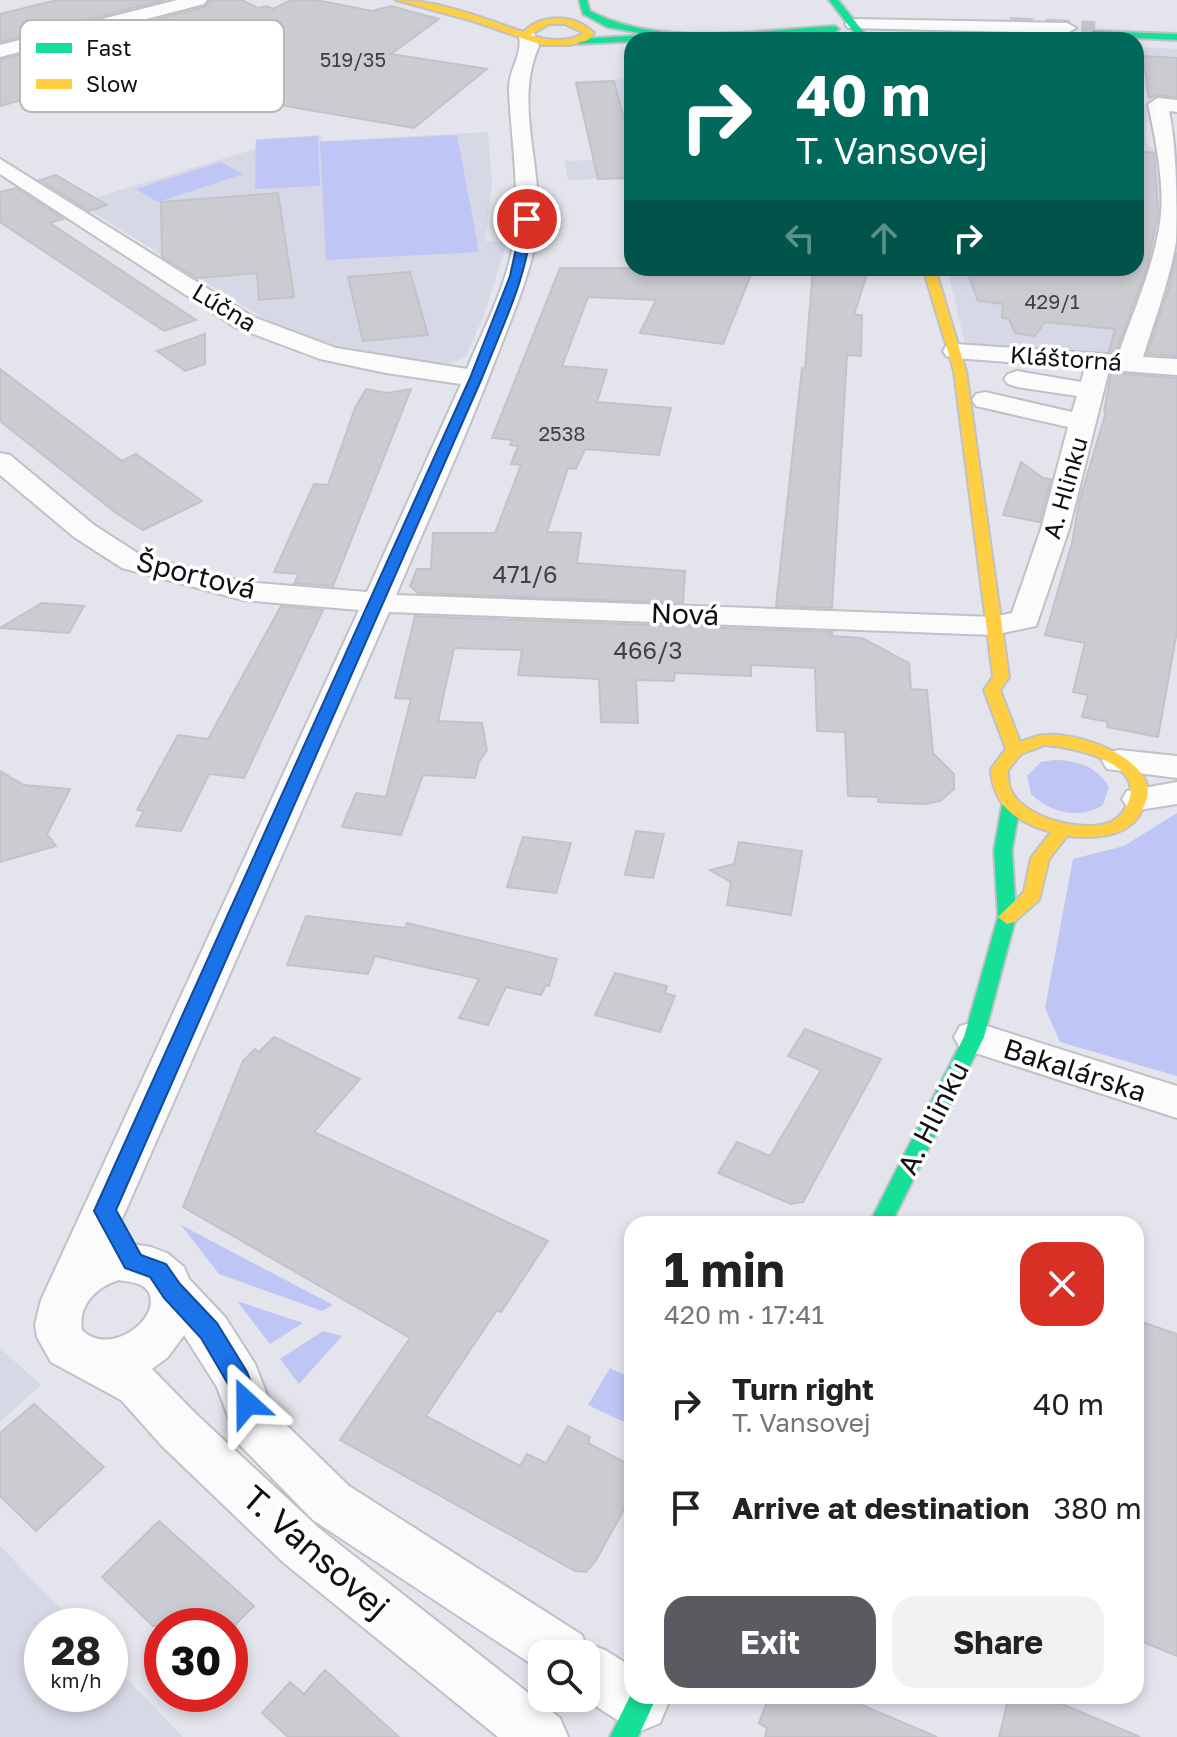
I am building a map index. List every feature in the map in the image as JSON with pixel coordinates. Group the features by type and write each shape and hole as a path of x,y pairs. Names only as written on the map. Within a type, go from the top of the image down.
{"street":[{"path":"120,20 198,0"},
{"path":"400,0 476,19 535,29 577,21 636,32"},
{"path":"833,0 844,26 853,32"},
{"path":"521,71 550,48 586,12 601,22 641,32"},
{"path":"535,29 542,42 577,21"},
{"path":"732,32 844,26 1067,28"},
{"name":"T. Vansovej","path":"535,29 518,85 528,198 525,240 516,276 476,378 378,602 61,1304 58,1330 71,1351 97,1361 138,1385 179,1430 302,1546 541,1737"},
{"path":"1144,35 1177,37"},
{"path":"0,51 20,46"},
{"path":"1128,363 1174,213 1166,142 1157,104"},
{"name":"Lúčna","path":"0,165 244,322 288,343 348,360 476,378"},
{"path":"932,276 955,351 1001,677 992,690 999,711 1013,734 1015,750 1037,742 1058,740 1088,745 1119,761 1135,779 1139,799 1129,817 1114,826 1086,832 1062,830 1032,820 1011,805"},
{"name":"Kláštorná","path":"955,351 1177,367"},
{"path":"1085,423 1099,361"},
{"path":"1017,379 1092,391"},
{"name":"A. Hlinku","path":"985,400 1085,423 1025,619 993,626"},
{"name":"Športová","path":"0,461 84,531 132,562 243,591 378,602"},
{"name":"Nová","path":"378,602 993,626"},
{"path":"1001,677 1016,688"},
{"path":"1037,720 1058,740"},
{"name":"A. Hlinku","path":"884,1216 974,1037 1007,917 1003,850 1011,805 999,787 998,775 1005,758 1015,750"},
{"path":"1119,761 1177,767"},
{"path":"1139,799 1177,793"},
{"name":"A. Hlinku","path":"1007,917 1033,895 1040,858 1062,830"},
{"name":"Bakalárska","path":"974,1037 1177,1102"},
{"name":"T. Vansovej","path":"105,1211 153,1276 209,1331 238,1379 255,1427 331,1503 541,1640"},
{"path":"68,1291 90,1271 119,1261 153,1276 171,1316 155,1341 127,1358 97,1361"},
{"path":"600,1681 624,1702"}],"shaded area":[{"path":"1144,47 1177,49 1177,101 1147,98"},
{"path":"624,79 624,178 568,180 564,161 593,160 576,81"},
{"path":"1144,105 1147,105 1146,144 1160,154 1161,218 1177,220 1177,362 966,348 949,276 1144,276"},
{"path":"488,132 492,184 485,241 506,242 484,315 466,356 445,366 353,352 319,343 274,325 78,203 255,149 256,139 321,135 322,141"},
{"path":"457,135 479,252 326,260 320,142"},
{"path":"318,136 320,186 255,189 256,140"},
{"path":"221,162 243,174 158,202 136,189"},
{"path":"1041,762 1078,763 1099,774 1109,787 1103,805 1084,812 1066,812 1047,806 1031,794 1027,776"},
{"path":"1177,813 1177,1076 1060,1042 1045,1008 1073,859 1124,846"},
{"path":"181,1225 333,1305 322,1311 219,1274"},
{"path":"237,1301 303,1323 270,1344"},
{"path":"323,1331 342,1336 299,1384 280,1359"},
{"path":"0,1348 41,1385 0,1422"},
{"path":"610,1368 624,1374 624,1422 588,1405"},
{"path":"0,1546 60,1608 24,1608 24,1712 128,1712 128,1680 144,1696 144,1712 159,1712 183,1737 0,1737"}],"building":[{"path":"57,0 165,0 86,20 20,20 20,37 0,42 0,14"},
{"path":"210,0 242,0 258,8 267,6 273,9 291,0 316,0 372,11 391,6 439,19 391,54 487,69 414,128 291,107 284,105 284,20 155,20 205,7"},
{"path":"20,55 20,101 0,106 0,60"},
{"path":"1144,56 1177,58 1177,97 1158,95 1149,98"},
{"path":"614,81 624,116 624,178 598,179 576,83"},
{"path":"1144,152 1154,153 1158,214 1144,275"},
{"path":"56,175 107,205 89,211 40,180"},
{"path":"16,188 63,219 50,223 196,320 164,331 0,222 0,192"},
{"path":"278,193 294,297 259,300 257,273 197,278 162,257 161,202"},
{"path":"1177,252 1177,356 1147,354 1169,287"},
{"path":"560,268 624,268 624,276 751,276 723,344 640,333 656,300 588,297 562,366 607,370 597,402 671,408 659,455 585,449 576,469 568,468 547,532 581,533 577,563 685,571 683,603 418,593 410,586 417,569 431,569 433,533 495,533 521,465 511,464 518,446 510,445 512,440 492,438"},
{"path":"410,272 428,335 363,341 348,277"},
{"path":"812,276 866,276 854,315 862,315 861,356 847,355 832,608 776,606 802,368 805,369"},
{"path":"969,276 1144,276 1116,352 1109,351 1115,329 1045,322 1035,336 1015,333 1009,319 1002,318 1003,304 978,301"},
{"path":"205,334 205,364 185,371 157,351"},
{"path":"0,369 122,461 136,454 202,501 143,530 116,513 0,421"},
{"path":"1111,373 1177,378 1177,631 1158,737 1107,727 1108,722 1082,717 1088,695 1073,692 1085,643 1045,635 1106,412"},
{"path":"366,389 387,393 411,389 333,586 294,583 299,574 274,572 314,484 328,485 355,408"},
{"path":"1021,462 1043,478 1051,479 1040,522 1003,515"},
{"path":"42,603 84,606 69,633 0,628"},
{"path":"281,606 323,610 244,778 209,774 181,831 136,826 144,811 137,810 178,735 208,739"},
{"path":"415,616 832,632 832,636 862,638 909,663 911,689 927,690 933,753 954,774 954,789 940,801 924,804 878,802 878,797 848,796 845,732 817,731 815,668 751,665 751,676 675,673 674,681 636,680 638,723 601,722 599,679 518,675 522,650 454,648 438,721 482,723 487,750 479,762 475,778 423,775 401,835 342,827 356,793 386,797 411,699 395,698"},
{"path":"0,771 24,785 70,789 47,834 56,846 0,862"},
{"path":"636,831 664,834 653,878 625,875"},
{"path":"523,837 571,843 556,893 507,887"},
{"path":"739,842 802,851 791,915 727,905 731,882 710,870 734,864"},
{"path":"306,916 405,928 407,923 557,959 549,986 546,985 541,995 506,987 488,1025 459,1018 479,979 375,956 368,974 287,965"},
{"path":"615,973 667,986 665,993 675,996 660,1032 595,1015"},
{"path":"805,1029 881,1059 803,1202 791,1204 718,1173 737,1142 770,1156 821,1070 788,1056"},
{"path":"274,1037 360,1079 314,1132 548,1241 426,1416 520,1466 527,1454 546,1463 568,1426 590,1437 588,1443 624,1462 624,1509 595,1562 586,1572 575,1571 340,1440 410,1338 183,1207 243,1061 255,1049 259,1052"},
{"path":"1144,1323 1177,1334 1177,1656 1144,1642"},
{"path":"34,1404 104,1467 36,1531 0,1496 0,1433"},
{"path":"159,1521 254,1606 248,1612 248,1608 144,1608 144,1617 102,1577"},
{"path":"325,1670 399,1737 288,1737 262,1713 290,1682 304,1694"},
{"path":"766,1704 859,1704 937,1737 765,1737 767,1728 759,1723"},
{"path":"1007,1704 1062,1704 1140,1737 999,1737"}],"tunnel":[{"path":"1009,29 1074,32"}],"traffic: fast":[{"path":"583,0 586,12 610,25 648,32"},
{"path":"833,0 859,32"},
{"path":"771,32 835,29"},
{"path":"1144,35 1177,37"},
{"path":"578,41 624,39"},
{"path":"884,1216 974,1037 1007,917 1003,850 1011,805"},
{"path":"624,1737 640,1704"}],"traffic: slow":[{"path":"400,0 476,19 542,42 571,42 585,38 589,33 575,24 557,20 540,24 526,34"},
{"path":"931,276 960,371 1001,677 992,690 1015,750"},
{"path":"1044,740 1096,750 1128,768 1138,781 1140,796 1132,814 1120,825 1085,832 1045,824 1012,805 1002,791 999,769 1015,750 1044,740"},
{"path":"1007,917 1033,895 1040,858 1062,830"}],"route":[{"path":"247,1403 238,1379 209,1331 158,1271 147,1264 133,1261 105,1211 476,378 516,276 527,219"}]}
